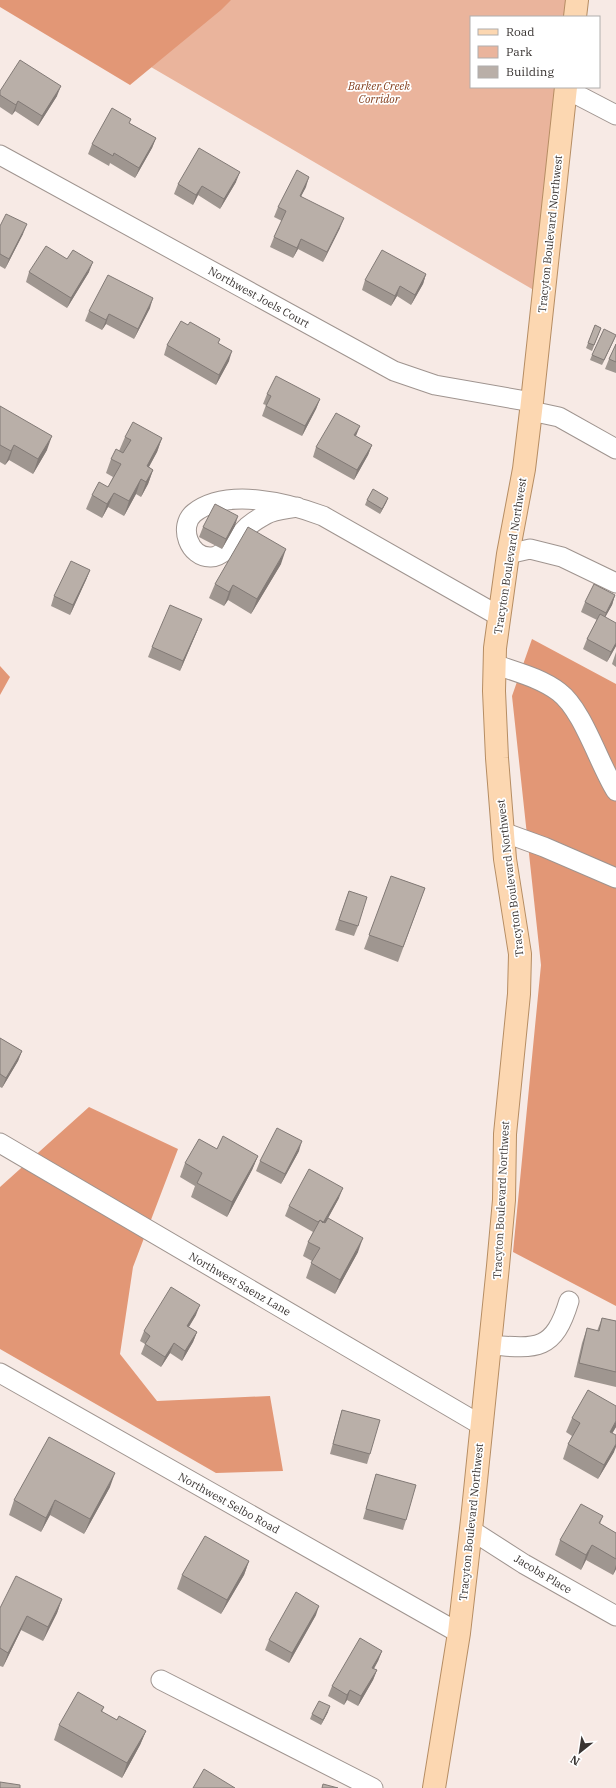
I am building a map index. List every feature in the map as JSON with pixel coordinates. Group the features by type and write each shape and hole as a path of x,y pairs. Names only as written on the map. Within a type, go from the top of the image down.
{"main road":[{"path":"575,16 577,0"},
{"name":"Tracyton Boulevard Northwest","path":"434,1788 459,1633 490,1345 504,1200 505,1134 519,994 520,954 505,859 497,758 494,664 508,554 524,469 532,406 566,88"}],"street":[{"path":"566,88 616,115"},
{"name":"Northwest Joels Court","path":"0,155 394,371 435,386 532,406 559,417 616,448"},
{"path":"297,507 266,514 247,527 230,546 217,556 211,558 196,552 190,545 186,531 188,521 194,513 216,502 252,500 297,507 323,516 499,616"},
{"path":"508,554 530,549 562,557 616,584"},
{"path":"494,664 540,681 560,692 573,707 616,791"},
{"path":"503,832 544,847 616,878"},
{"name":"Northwest Saenz Lane","path":"0,1143 481,1425"},
{"path":"490,1345 515,1347 528,1346 548,1341 555,1334 563,1319 569,1301"},
{"name":"Northwest Selbo Road","path":"0,1373 459,1633"},
{"name":"Jacobs Place","path":"470,1530 531,1568 616,1616"},
{"path":"161,1680 374,1788"}],"green space":[{"name":"Barker Creek Corridor","path":"36,0 577,0 575,16 470,16 470,88 566,88 544,296"}],"shaded area":[{"path":"0,0 231,0 221,10 130,85 0,7"},
{"path":"532,639 616,684 616,1306 513,1252 541,965 512,696"},
{"path":"0,666 10,677 0,695"},
{"path":"89,1107 178,1149 133,1267 120,1354 157,1401 270,1396 283,1471 216,1473 0,1349 0,1187"}],"building":[{"path":"20,60 61,86 42,116 18,101 16,105 0,95 0,91"},
{"path":"112,108 131,119 129,123 156,138 139,168 114,153 113,156 92,144"},
{"path":"199,148 240,172 224,199 202,186 196,195 178,184"},
{"path":"297,170 309,177 300,196 344,218 327,252 301,239 297,248 274,237 286,211 278,207"},
{"path":"6,214 27,224 9,259 0,254 0,226"},
{"path":"46,246 67,259 73,250 93,262 71,298 29,272"},
{"path":"382,250 426,274 415,295 400,286 395,296 365,280"},
{"path":"108,275 153,298 138,329 109,314 106,320 89,311"},
{"path":"181,321 188,325 190,322 220,339 218,343 232,351 219,375 167,345"},
{"path":"595,325 601,328 594,345 588,343"},
{"path":"604,329 616,335 604,360 592,355"},
{"path":"616,344 616,362 609,359"},
{"path":"276,376 320,399 305,426 266,406 271,396 267,394"},
{"path":"0,406 52,436 38,459 14,445 11,451 0,445"},
{"path":"336,413 360,426 354,435 372,445 357,470 316,447"},
{"path":"133,422 162,438 147,466 153,470 146,482 141,479 129,501 114,493 107,504 92,495 99,482 108,487 121,464 111,459 116,449 123,453 131,440 125,437"},
{"path":"373,489 388,498 382,509 367,500"},
{"path":"215,504 238,516 226,539 203,527"},
{"path":"248,527 286,549 257,599 233,585 229,592 215,584"},
{"path":"71,561 90,570 73,605 54,596"},
{"path":"594,584 615,595 606,613 585,602"},
{"path":"170,605 202,619 183,661 152,647"},
{"path":"600,614 616,623 616,643 611,652 587,639"},
{"path":"391,876 425,888 403,947 369,935"},
{"path":"349,891 367,897 358,926 339,920"},
{"path":"0,1038 22,1051 6,1078 0,1074"},
{"path":"277,1128 302,1141 285,1174 260,1161"},
{"path":"223,1136 258,1156 232,1202 197,1183 202,1173 185,1163 199,1139 217,1149"},
{"path":"309,1169 343,1188 323,1223 320,1220 318,1222 289,1206"},
{"path":"328,1218 363,1238 340,1280 311,1263 320,1248 308,1242 320,1220 325,1223"},
{"path":"171,1287 200,1305 187,1326 197,1332 185,1351 174,1343 165,1357 145,1344 150,1336 144,1331"},
{"path":"602,1318 616,1321 616,1372 579,1363 587,1328 599,1331"},
{"path":"588,1390 616,1406 616,1421 610,1432 616,1435 616,1444 604,1465 568,1444 580,1423 572,1418"},
{"path":"342,1410 380,1420 370,1454 333,1444"},
{"path":"49,1437 115,1473 90,1519 55,1500 46,1518 14,1500"},
{"path":"376,1474 416,1485 406,1520 366,1509"},
{"path":"581,1504 603,1516 599,1523 616,1533 616,1559 592,1545 586,1555 560,1540"},
{"path":"205,1536 249,1561 227,1600 182,1575"},
{"path":"16,1576 62,1599 48,1627 27,1616 8,1653 0,1648 0,1608"},
{"path":"296,1592 319,1606 292,1653 269,1640"},
{"path":"360,1638 382,1651 372,1668 377,1670 361,1696 350,1690 347,1695 332,1686"},
{"path":"78,1692 104,1707 101,1711 117,1720 119,1716 146,1731 127,1763 59,1725"},
{"path":"319,1701 330,1706 323,1720 312,1714"},
{"path":"204,1769 235,1788 193,1788"},
{"path":"0,1782 20,1785 20,1788 0,1788"},
{"path":"323,1784 338,1788 322,1788"}]}
